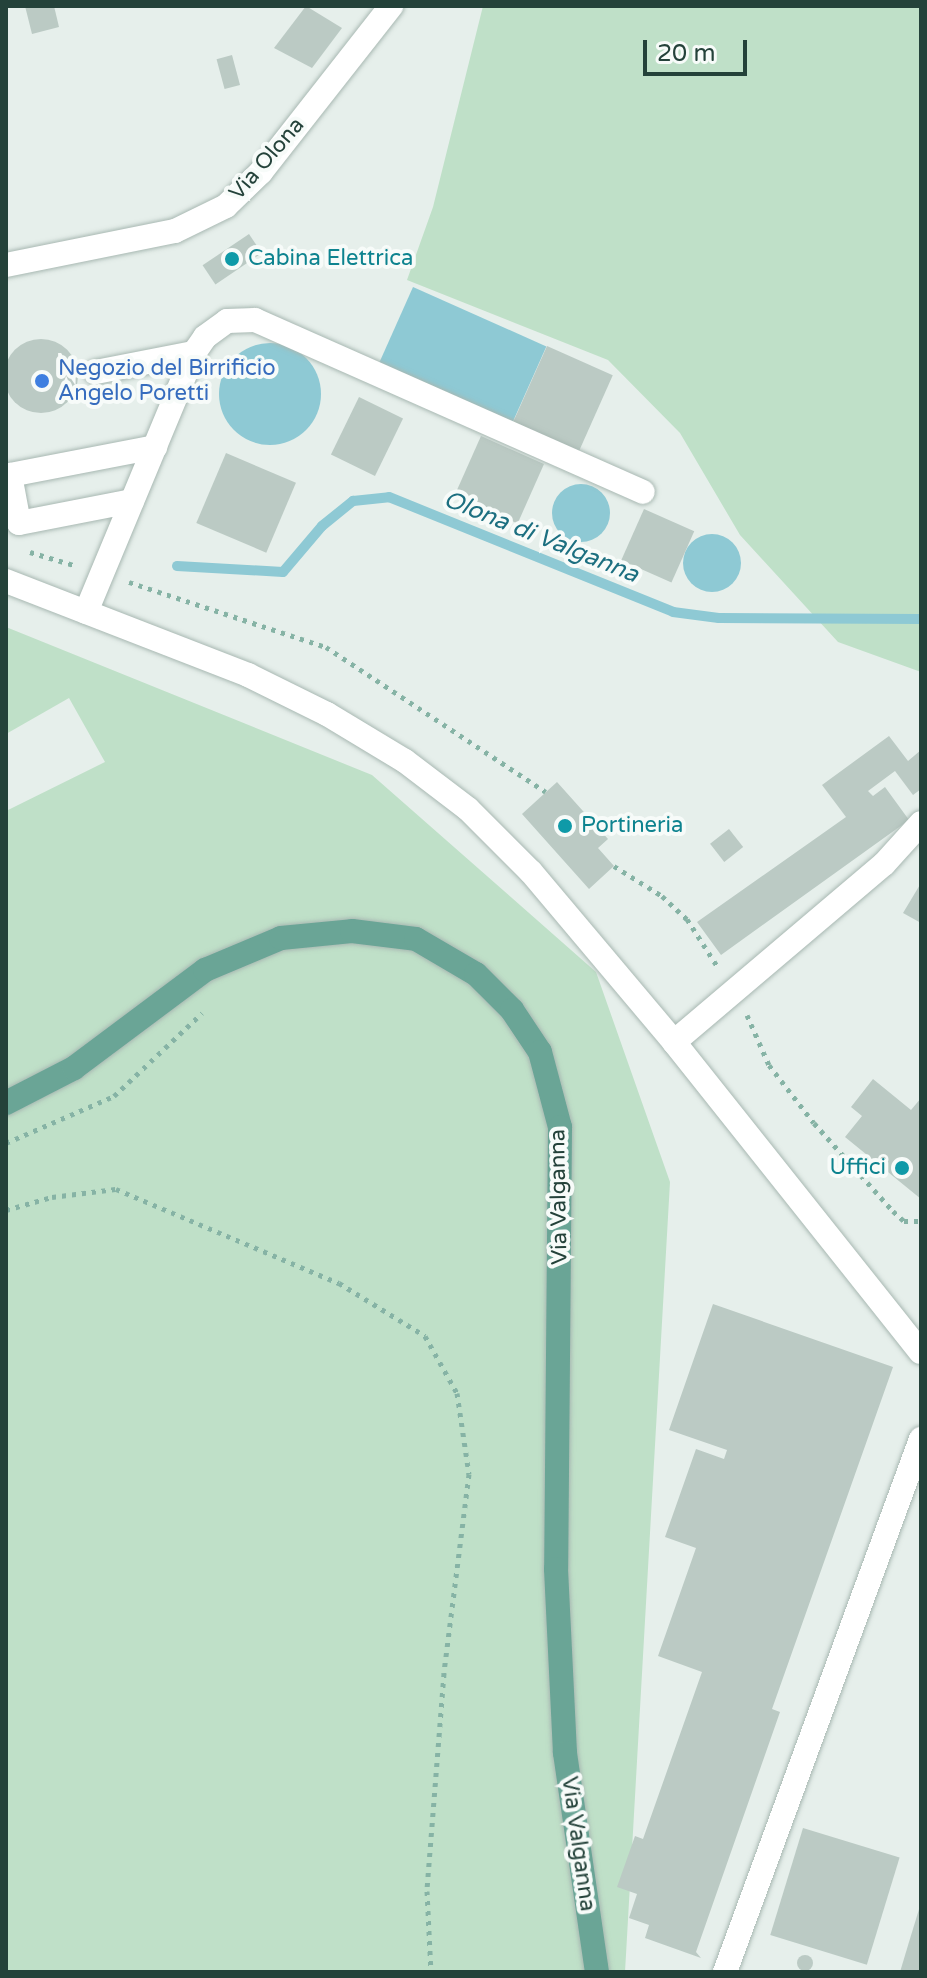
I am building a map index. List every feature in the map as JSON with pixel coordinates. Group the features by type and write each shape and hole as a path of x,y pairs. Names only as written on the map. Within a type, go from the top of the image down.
{"main road":[{"name":"Via Valganna","path":"6,1103 74,1068 205,970 281,938 352,931 416,939 476,974 512,1010 540,1052 560,1127 557,1585 565,1753 597,1972"}],"street":[{"name":"Via Olona","path":"6,265 175,231 226,206 261,172 391,6"},
{"path":"86,612 194,353 205,337 227,321 255,320 643,492"},
{"path":"96,372 194,353"},
{"path":"132,501 19,523 10,475 155,447"},
{"path":"6,581 248,675 327,714 405,761 468,809 531,872 919,1341"},
{"path":"674,1042 884,864 921,823"},
{"path":"725,1972 921,1439"}],"path":[{"path":"19,549 326,647 546,792"},
{"path":"614,866 662,896 687,919 721,974"},
{"path":"738,1000 769,1065 814,1123 893,1211 904,1221 921,1221"},
{"path":"6,1143 114,1096 214,1001"},
{"path":"6,1210 52,1197 116,1189 339,1283 425,1336 457,1393 469,1474 444,1673 430,1860 431,1972"}],"green space":[{"path":"483,6 921,6 921,672 838,642 740,535 680,433 608,360 407,280 433,207"},
{"path":"6,627 372,775 596,972 670,1182 625,1972 6,1972 6,811 105,762 69,698 6,734"}],"water":[{"path":"413,287 546,346 511,425 378,366"},
{"path":"270,343 289,347 306,358 317,375 321,394 317,413 306,430 289,441 270,445 251,441 234,430 223,413 219,394 223,375 234,358 251,347"},
{"path":"581,484 601,493 610,513 601,533 581,542 561,533 552,513 561,493"},
{"path":"712,534 723,536 732,543 739,552 739,574 732,583 723,590 712,592 701,590 692,583 685,574 683,563 685,552 692,543 701,536"}],"building":[{"path":"25,6 54,6 59,27 32,34"},
{"path":"306,6 342,28 312,68 274,48"},
{"path":"232,55 240,85 225,89 217,59"},
{"name":"Cabina Elettrica","path":"249,234 262,253 215,284 203,265"},
{"name":"Negozio del Birrificio Angelo Poretti","path":"41,339 55,342 67,350 75,362 78,376 75,390 67,402 55,410 41,413 27,410 15,402 7,390 4,376 7,362 15,350 27,342"},
{"path":"547,346 613,375 579,452 513,423"},
{"path":"359,397 403,418 375,476 331,455"},
{"path":"481,436 544,464 518,523 455,495"},
{"path":"226,453 296,483 266,553 196,523"},
{"path":"644,509 694,531 671,583 621,560"},
{"path":"889,736 908,761 921,750 921,789 913,795 895,771 868,791 873,796 885,787 909,820 721,955 697,922 846,817 822,785"},
{"name":"Portineria","path":"557,782 608,839 598,848 614,866 589,889 522,814"},
{"path":"729,829 743,847 724,862 710,844"},
{"path":"921,883 921,923 903,913"},
{"name":"Uffici","path":"873,1079 911,1110 921,1098 921,1199 845,1137 862,1116 851,1107"},
{"path":"713,1304 893,1367 772,1709 780,1712 696,1952 701,1958 645,1938 649,1925 629,1918 637,1894 617,1887 635,1836 643,1839 702,1672 658,1656 696,1548 665,1537 696,1449 724,1459 727,1450 669,1430"},
{"path":"803,1828 900,1858 867,1965 770,1935"},
{"path":"920,1906 921,1972 900,1972 909,1942"},
{"path":"805,1955 811,1957 811,1969 805,1971 799,1969 797,1963 799,1957"}],"waterway":[{"name":"Olona di Valganna","path":"177,566 283,572 322,526 353,501 389,497 673,612 719,618 921,619"}],"place":[{"name":"Cabina Elettrica","path":"232,259"},
{"name":"Negozio del Birrificio Angelo Poretti","path":"42,381"},
{"name":"Portineria","path":"565,826"},
{"name":"Uffici","path":"902,1168"}]}
